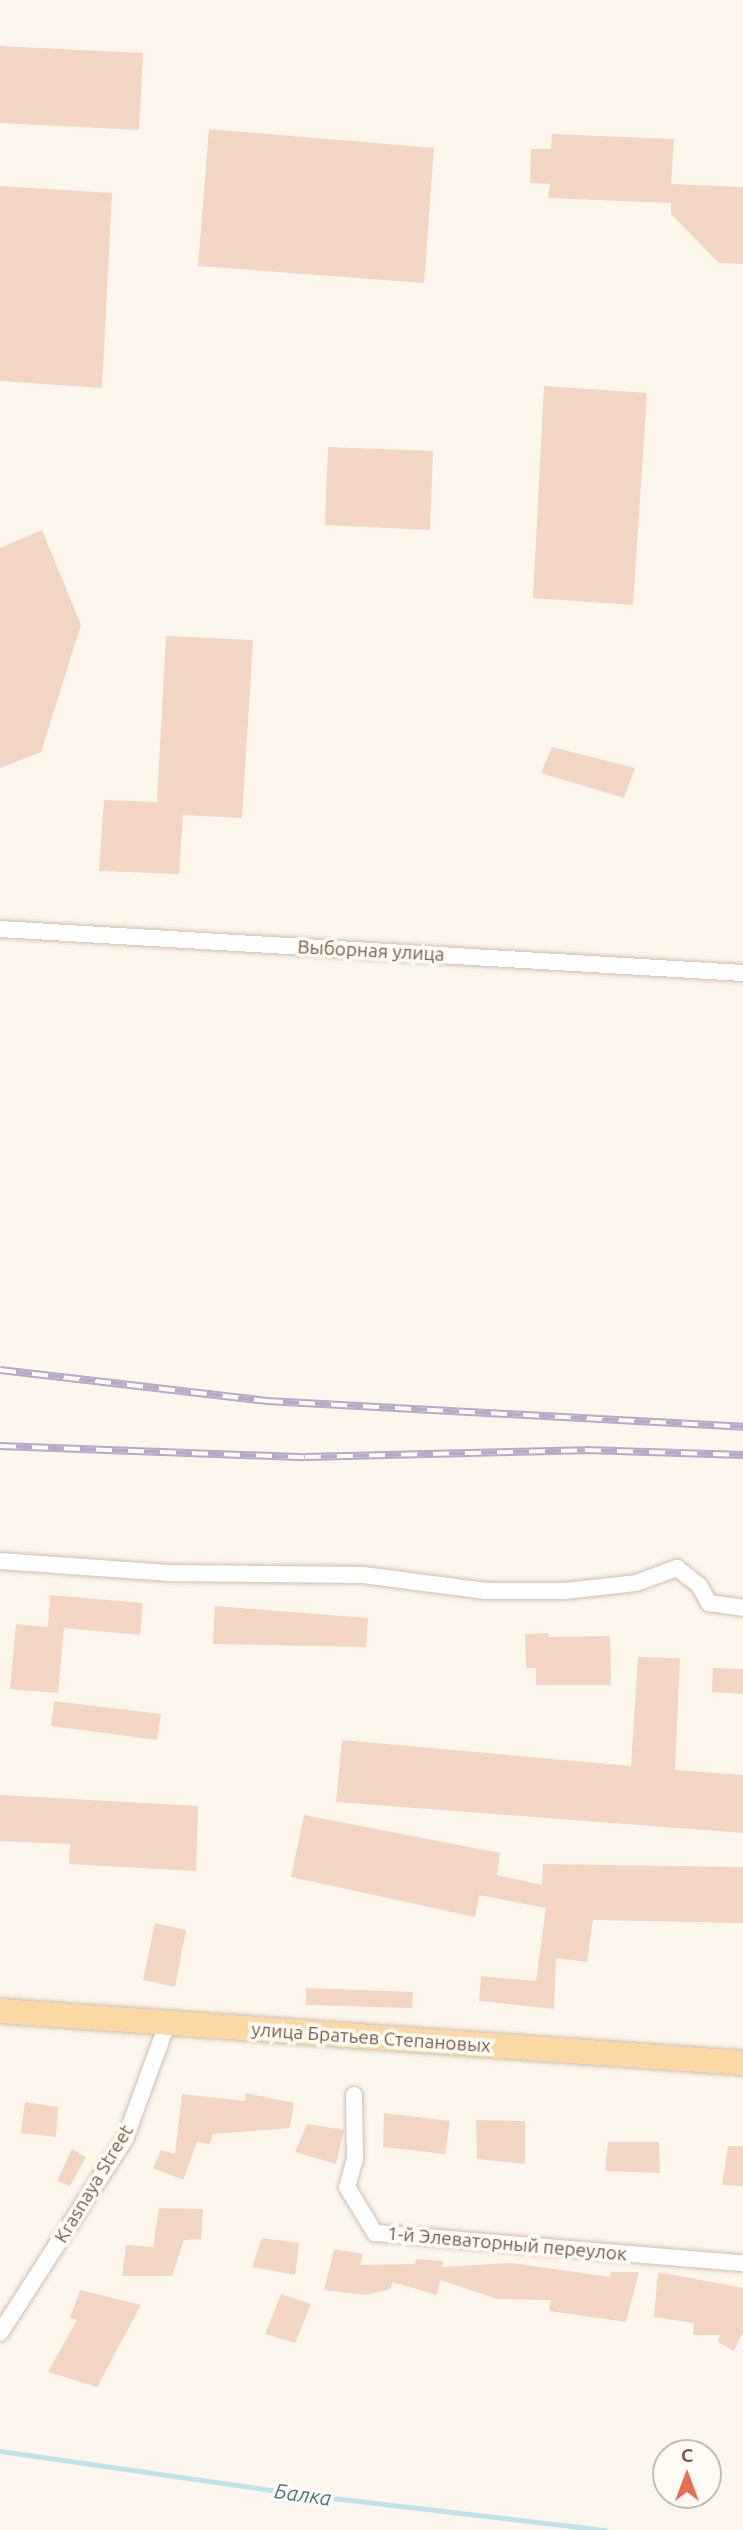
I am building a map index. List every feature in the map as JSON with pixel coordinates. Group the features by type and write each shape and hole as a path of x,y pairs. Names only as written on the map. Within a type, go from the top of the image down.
{"main road":[{"name":"улица Братьев Степановых","path":"0,2011 743,2063"}],"street":[{"name":"Выборная улица","path":"0,929 743,973"},
{"path":"0,1561 169,1573 362,1575 486,1591 624,1584 677,1569 699,1585 709,1603 743,1608"},
{"name":"Krasnaya Street","path":"0,2333 125,2138 167,2024"},
{"name":"1-й Элеваторный переулок","path":"354,2095 357,2136 347,2187 375,2232 743,2263"}],"building":[{"path":"0,46 143,53 139,130 0,123"},
{"path":"209,129 434,148 424,283 198,266"},
{"path":"552,134 674,139 671,184 743,187 743,264 719,263 671,214 671,203 548,198 550,184 530,183 531,149 551,149"},
{"path":"0,186 112,193 102,388 0,381"},
{"path":"544,386 647,393 633,605 533,598"},
{"path":"328,447 433,451 430,530 325,525"},
{"path":"42,530 81,625 41,752 0,768 0,548"},
{"path":"166,636 253,640 242,818 183,815 179,874 99,871 104,800 157,802"},
{"path":"552,747 635,768 624,798 541,773"},
{"path":"50,1595 143,1603 140,1635 64,1628 58,1693 10,1689 16,1624 48,1627"},
{"path":"215,1606 368,1618 366,1647 213,1644"},
{"path":"548,1633 549,1637 610,1636 611,1685 536,1685 536,1668 526,1668 525,1634"},
{"path":"638,1657 680,1658 675,1770 743,1775 743,1833 336,1802 342,1740 631,1766"},
{"path":"713,1668 743,1669 743,1694 712,1692"},
{"path":"54,1701 161,1714 157,1740 51,1726"},
{"path":"0,1795 198,1806 196,1871 69,1864 70,1844 0,1841"},
{"path":"304,1815 500,1853 497,1875 542,1885 543,1864 743,1867 743,1923 593,1920 587,1962 556,1958 554,2009 479,2001 481,1976 536,1981 546,1908 479,1895 475,1917 291,1877"},
{"path":"155,1923 186,1930 175,1987 143,1980"},
{"path":"306,1988 413,1992 412,2008 306,2005"},
{"path":"246,2093 294,2103 290,2128 213,2134 210,2144 197,2142 183,2180 153,2168 161,2150 175,2154 182,2094 245,2101"},
{"path":"25,2102 58,2107 56,2137 21,2133"},
{"path":"384,2113 450,2121 445,2154 383,2147"},
{"path":"476,2120 525,2121 525,2164 477,2159"},
{"path":"307,2124 344,2130 336,2164 295,2152"},
{"path":"608,2142 659,2142 660,2173 605,2171"},
{"path":"728,2146 743,2146 743,2186 722,2185"},
{"path":"72,2149 86,2157 70,2186 57,2181"},
{"path":"159,2208 203,2209 201,2239 184,2240 172,2276 122,2276 126,2245 153,2247"},
{"path":"262,2238 299,2243 295,2275 252,2267"},
{"path":"334,2249 363,2254 360,2265 415,2264 416,2259 443,2261 442,2267 512,2263 610,2277 611,2272 639,2272 626,2322 549,2311 551,2300 497,2299 440,2280 437,2295 392,2282 391,2289 366,2295 324,2290"},
{"path":"658,2272 743,2288 743,2332 734,2351 718,2342 720,2335 693,2335 694,2323 654,2317"},
{"path":"80,2290 141,2305 97,2387 48,2372 77,2320 70,2318"},
{"path":"281,2294 311,2304 295,2343 265,2334"}],"waterway":[{"name":"Балка","path":"0,2451 307,2495 606,2530"}],"railway":[{"path":"0,1370 267,1401 743,1427"},
{"path":"0,1446 305,1457 585,1450 743,1455"}]}
